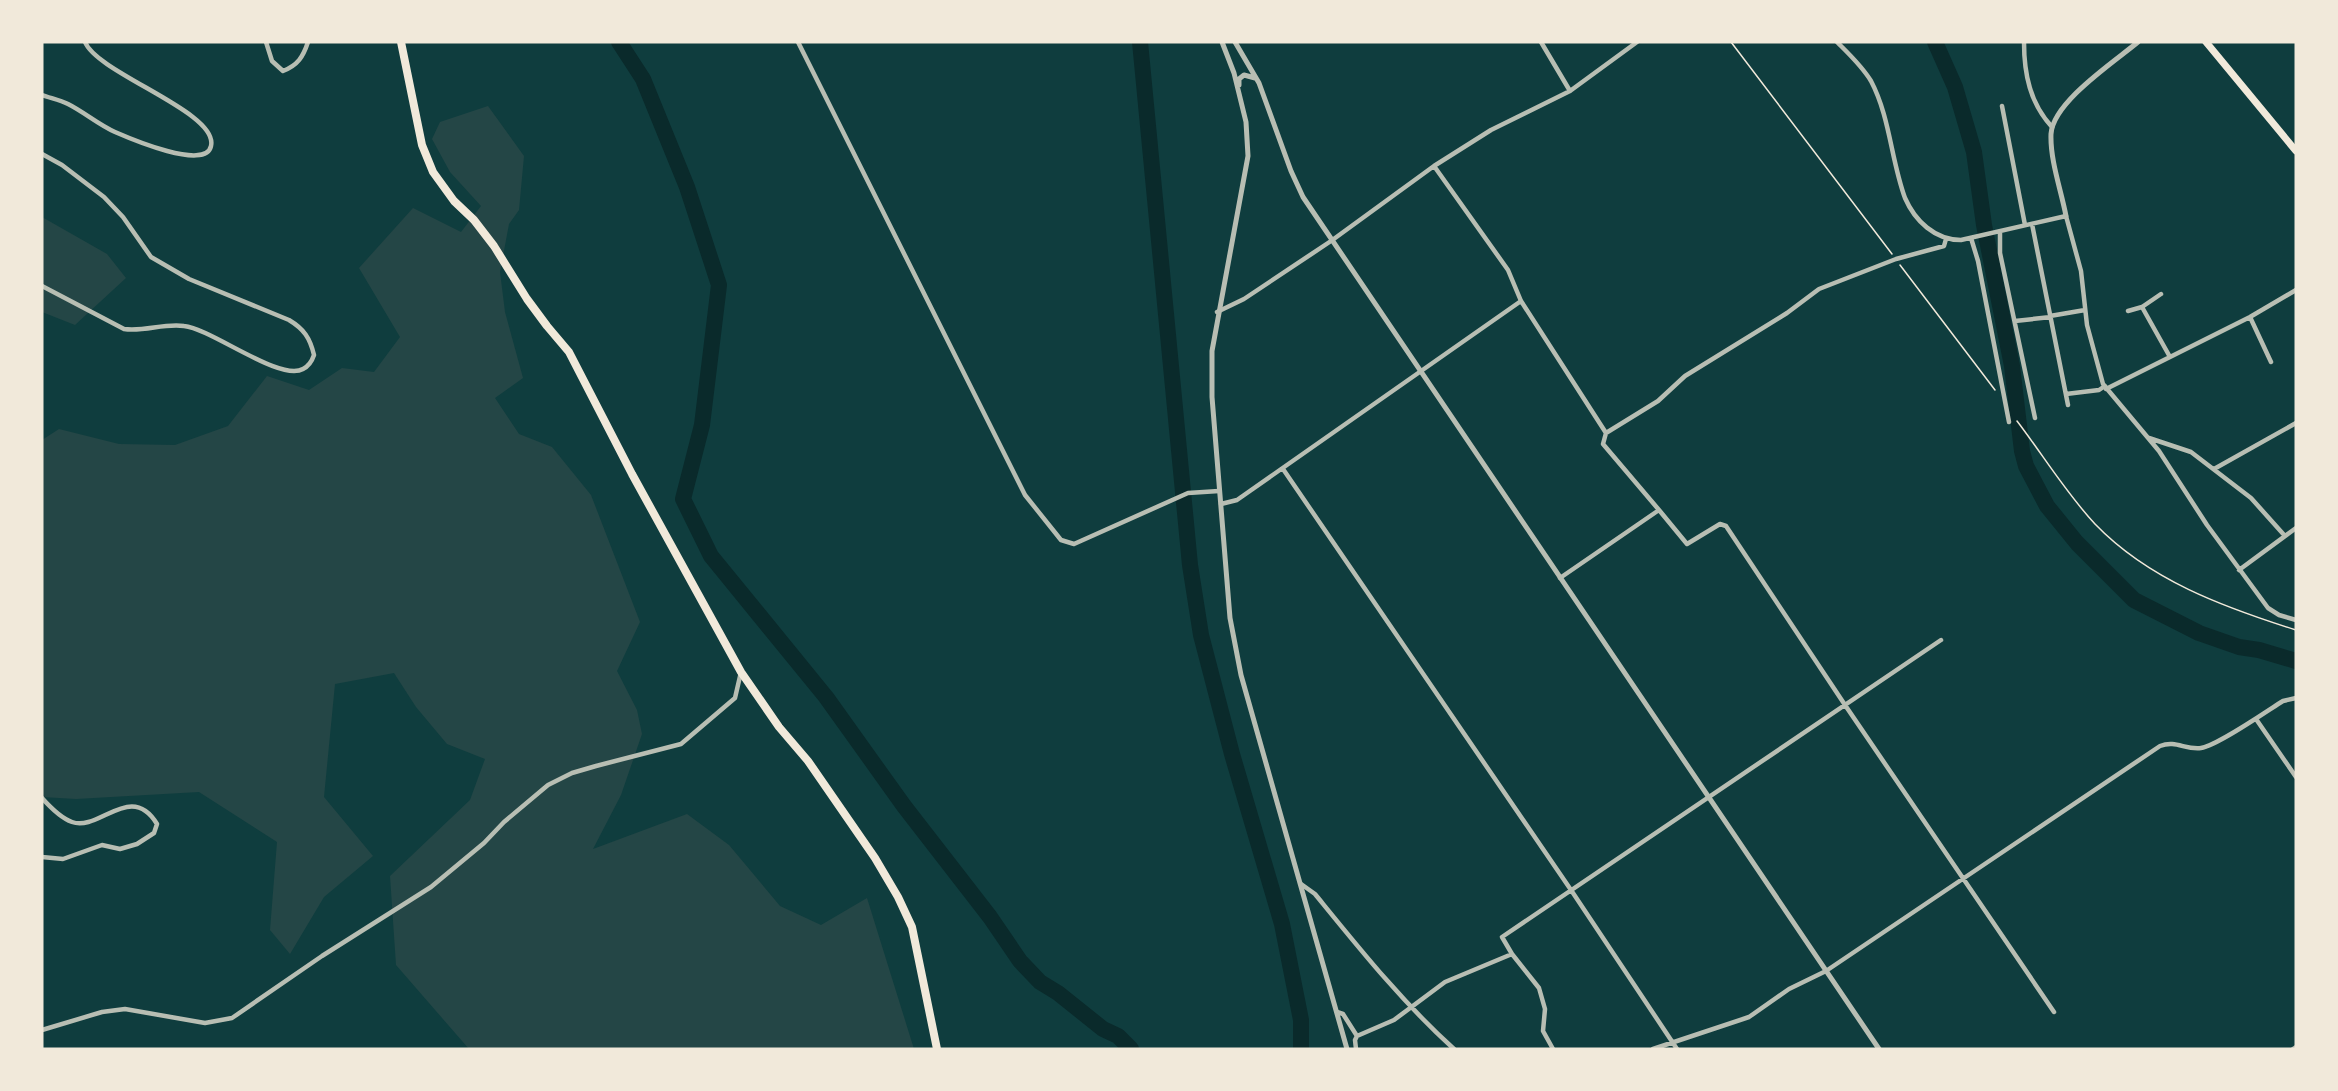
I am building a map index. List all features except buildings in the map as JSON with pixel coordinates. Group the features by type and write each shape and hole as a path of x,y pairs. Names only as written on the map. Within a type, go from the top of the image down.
{"highway":[{"path":"401,42 422,145 433,172 454,201 474,220 494,246 527,299 569,352 632,474 741,672 779,727 808,761 875,858 898,897 912,927 937,1049"}],"main road":[{"path":"2206,42 2296,151"}],"street":[{"path":"42,95 67,104 114,132 177,154 201,157 208,153 212,138 209,131 173,103 98,60 87,49 85,42"},
{"path":"266,42 272,61 283,71 294,66 302,58 308,42"},
{"path":"798,42 1025,495 1061,540 1074,544 1188,493 1219,491"},
{"path":"1222,42 1234,73 1246,122 1248,156 1217,312 1212,351 1212,397 1230,618 1241,675 1347,1049"},
{"path":"1235,42 1259,83 1299,189 1331,241 1880,1049"},
{"path":"1541,42 1570,91"},
{"path":"1217,312 1244,298 1331,241 1434,166 1491,130 1570,91 1637,42"},
{"path":"1838,42 1864,71 1874,89 1883,112 1901,188 1909,207 1923,225 1946,238 1961,240 2066,216"},
{"path":"2024,42 2030,91 2038,110 2052,127"},
{"path":"2138,42 2072,97 2061,109 2052,127 2052,147 2066,216 2081,271 2085,310 2096,362 2105,387 2159,451 2207,525 2268,608 2279,615 2296,620"},
{"path":"1238,89 1239,79 1247,74 1259,83"},
{"path":"2002,106 2025,225"},
{"path":"42,154 62,165 104,197 123,217 151,257 189,279 301,327 311,341 314,355 311,363 296,372 258,362 204,332 184,326 157,326 135,331 124,328 42,286"},
{"path":"1434,166 1508,270 1521,301 1606,434"},
{"path":"2032,224 2068,405"},
{"path":"1998,232 2000,253 2035,418"},
{"path":"1973,237 2009,422"},
{"path":"1946,238 1944,246 1896,259 1819,289 1787,313 1685,376 1658,401 1606,434 1603,444 1687,544 1720,524 1726,526 2054,1012"},
{"path":"2066,394 2099,390 2250,317 2296,290"},
{"path":"2128,311 2142,307 2161,294"},
{"path":"1221,504 1238,500 1521,301"},
{"path":"2142,307 2170,357"},
{"path":"2015,321 2085,310"},
{"path":"2250,317 2271,362"},
{"path":"2214,469 2296,423"},
{"path":"2146,437 2191,452 2257,504 2285,536"},
{"path":"1283,469 1677,1049"},
{"path":"1560,578 1659,510"},
{"path":"2239,570 2296,528"},
{"path":"1553,1049 1543,1031 1545,1009 1539,988 1512,954 1502,937 1941,640"},
{"path":"42,1030 102,1012 125,1009 205,1023 232,1018 322,956 393,913 431,886 484,843 504,822 548,785 572,773 681,744 735,698 741,672"},
{"path":"1653,1049 1749,1017 1789,989 1826,971 2160,746 2173,743 2188,747 2208,747 2283,701 2296,698"},
{"path":"2256,719 2296,777"},
{"path":"42,798 51,808 72,822 86,823 126,807 145,810 157,824 154,833 129,847 120,849 102,845 63,859 42,857"},
{"path":"1299,882 1315,894 1380,975 1454,1049"},
{"path":"1356,1049 1354,1040 1357,1036 1394,1020 1445,982 1512,954"},
{"path":"1337,1012 1343,1014 1357,1036"}],"path":[{"path":"1731,42 2006,407"},
{"path":"2016,421 2094,523 2108,537 2142,562 2198,595 2296,630"}],"shaded area":[{"path":"488,106 524,156 519,210 509,224 500,272 505,312 523,378 495,398 519,434 552,447 591,495 640,622 617,671 637,710 642,734 621,795 593,849 687,814 729,845 780,906 821,925 867,898 914,1049 469,1049 396,965 390,876 470,800 485,759 447,744 416,707 394,673 335,684 324,797 373,856 324,897 290,954 270,930 277,842 199,792 76,799 42,797 42,440 59,429 119,444 175,445 228,426 267,376 309,390 342,368 374,372 400,337 359,268 413,208 461,232 481,206 450,172 432,139 440,122"},
{"path":"42,217 107,254 126,278 75,325 42,312"}],"waterway":[{"path":"619,42 643,79 687,187 719,285 702,425 683,499 711,556 826,697 904,806 990,917 1020,961 1040,982 1058,993 1103,1029 1118,1036 1131,1049"},
{"path":"1140,42 1190,565 1201,635 1232,754 1282,924 1301,1020 1301,1049"},
{"path":"1935,42 1955,87 1974,152 1984,225 2012,366 2022,451 2026,466 2047,506 2077,543 2134,600 2199,633 2239,647 2259,650 2296,661"}]}
